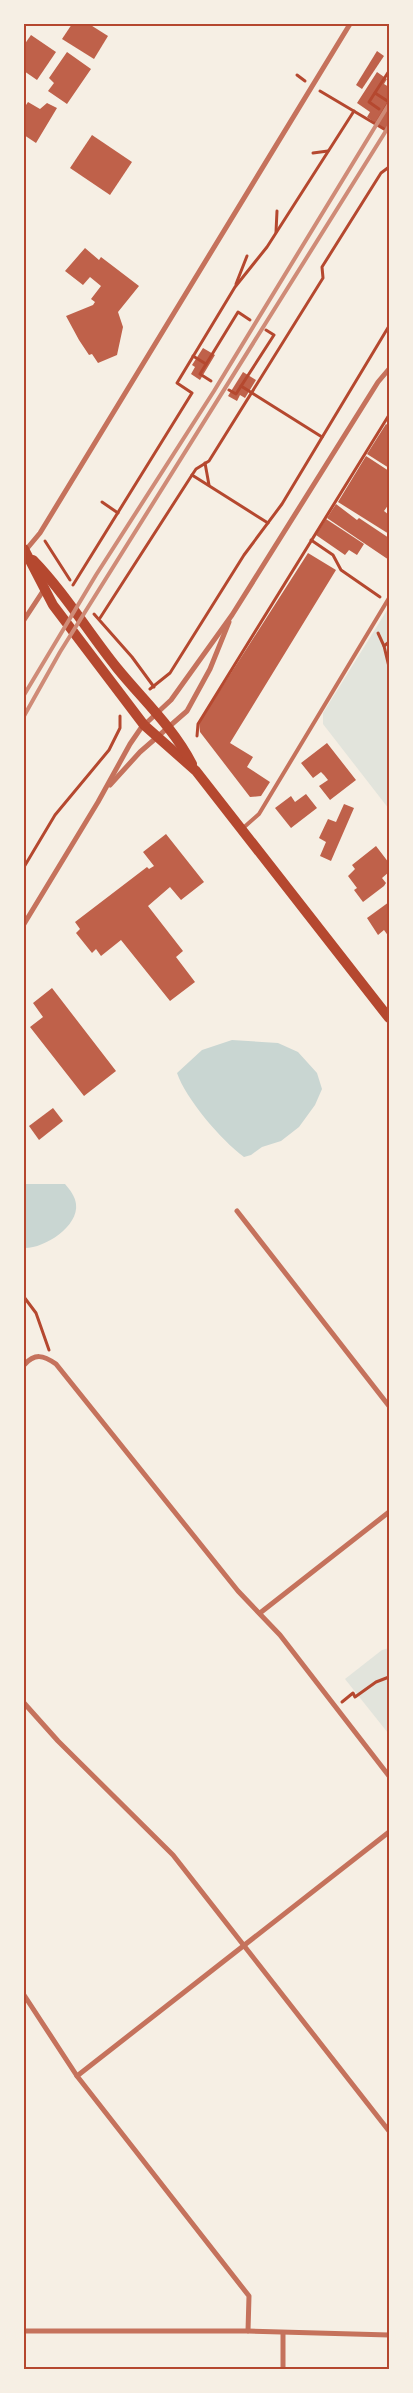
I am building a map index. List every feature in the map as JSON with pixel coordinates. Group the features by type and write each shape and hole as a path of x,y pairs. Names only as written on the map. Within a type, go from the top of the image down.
{"main road":[{"path":"25,551 69,600 85,625 140,696 170,728 196,771 389,1018"},
{"path":"25,551 44,589 60,614 144,725 196,771"}],"street":[{"path":"25,551 40,533 350,24"},
{"path":"24,924 103,793 130,744 144,725 171,700 232,615 378,382 389,369"},
{"path":"24,620 44,589 53,581"},
{"path":"103,793 135,758 187,711 210,668 232,615"},
{"path":"237,1211 389,1406"},
{"path":"24,1365 36,1356 45,1356 56,1364 238,1590 260,1613 336,1706 389,1776"},
{"path":"260,1613 389,1512"},
{"path":"24,1703 58,1741 173,1855 389,2131"},
{"path":"77,2076 389,1832"},
{"path":"24,1995 77,2076 249,2296 248,2331"},
{"path":"24,2331 248,2331 283,2334 389,2335"},
{"path":"283,2334 283,2369"}],"lane":[{"path":"241,829 259,814 388,600"}],"path":[{"path":"378,109 369,102 389,71"},
{"path":"297,76 389,132"},
{"path":"375,93 389,102 376,124"},
{"path":"73,585 192,393 177,383 193,356 235,287 268,247 354,111"},
{"path":"313,153 328,151"},
{"path":"100,618 196,469 209,461 323,278 322,267 382,173 389,167"},
{"path":"276,232 277,211"},
{"path":"235,287 247,256"},
{"path":"211,381 200,374 238,312 250,320"},
{"path":"140,696 170,673 244,555 282,504 389,326"},
{"path":"229,390 236,394 274,335 266,330"},
{"path":"193,356 206,364"},
{"path":"241,386 322,437"},
{"path":"198,736 198,724 389,415"},
{"path":"206,463 209,486"},
{"path":"192,475 268,522"},
{"path":"102,502 118,513"},
{"path":"40,533 75,589"},
{"path":"311,540 333,555 341,570 388,600"},
{"path":"93,612 100,618 154,687"},
{"path":"374,624 384,646 389,667"},
{"path":"384,646 389,642"},
{"path":"24,867 55,815 109,750 120,728 120,713 129,705"},
{"path":"24,1297 36,1313 56,1364"},
{"path":"336,1706 353,1693 356,1696 376,1682 389,1677"}],"shaded area":[{"path":"389,607 389,809 323,724 323,713"},
{"path":"232,1040 278,1043 298,1052 317,1073 322,1089 315,1105 299,1127 281,1141 262,1147 251,1155 244,1157 225,1140 196,1107 177,1073 202,1050"},
{"path":"24,1184 65,1184 76,1204 72,1221 58,1235 41,1245 24,1248"},
{"path":"389,1648 388,1733 345,1679 382,1650"}],"building":[{"path":"72,24 89,24 108,36 94,59 62,39"},
{"path":"31,35 56,52 37,80 24,71 24,45"},
{"path":"377,51 384,56 362,89 356,85"},
{"path":"67,52 91,69 67,104 48,91 54,83 49,78"},
{"path":"377,72 387,79 384,84 389,87 389,128 387,131 367,117 370,112 357,103"},
{"path":"28,102 40,109 47,103 57,108 36,143 24,135 24,108"},
{"path":"92,135 132,162 110,195 70,168"},
{"path":"85,248 99,260 101,257 139,286 118,312 123,327 117,355 98,363 92,354 89,355 66,316 93,305 95,302 91,299 101,286 90,277 83,285 65,271"},
{"path":"203,348 215,355 200,380 191,374 195,367 192,365"},
{"path":"243,372 256,380 245,398 240,395 237,401 228,396"},
{"path":"386,424 389,426 389,468 367,454"},
{"path":"366,456 389,471 389,504 384,511 389,515 389,534 338,502"},
{"path":"336,504 357,520 359,518 389,538 389,560 327,518"},
{"path":"326,519 364,544 357,555 349,550 345,555 316,535"},
{"path":"308,553 336,570 230,743 253,757 247,767 270,782 261,796 250,797 200,732 199,723"},
{"path":"327,743 356,780 330,800 319,786 328,780 321,772 313,778 301,763"},
{"path":"306,794 317,808 291,828 275,808 291,796 295,802"},
{"path":"344,804 354,808 331,861 320,856 326,842 319,838 328,819 336,822"},
{"path":"166,834 204,882 181,900 170,887 148,906 183,951 176,957 195,982 170,1001 121,940 101,956 96,949 92,953 76,933 80,929 75,922 147,867 149,869 154,866 143,852"},
{"path":"376,846 389,863 389,872 382,878 386,883 384,886 363,902 354,890 357,888 348,876 355,869 352,865"},
{"path":"389,902 389,937 384,930 378,935 367,918"},
{"path":"52,988 116,1071 84,1096 30,1027 43,1017 33,1003"},
{"path":"53,1108 63,1121 39,1140 29,1126"}],"railway":[{"path":"24,695 96,575 214,391 389,104"},
{"path":"24,716 60,652 389,126"}]}
